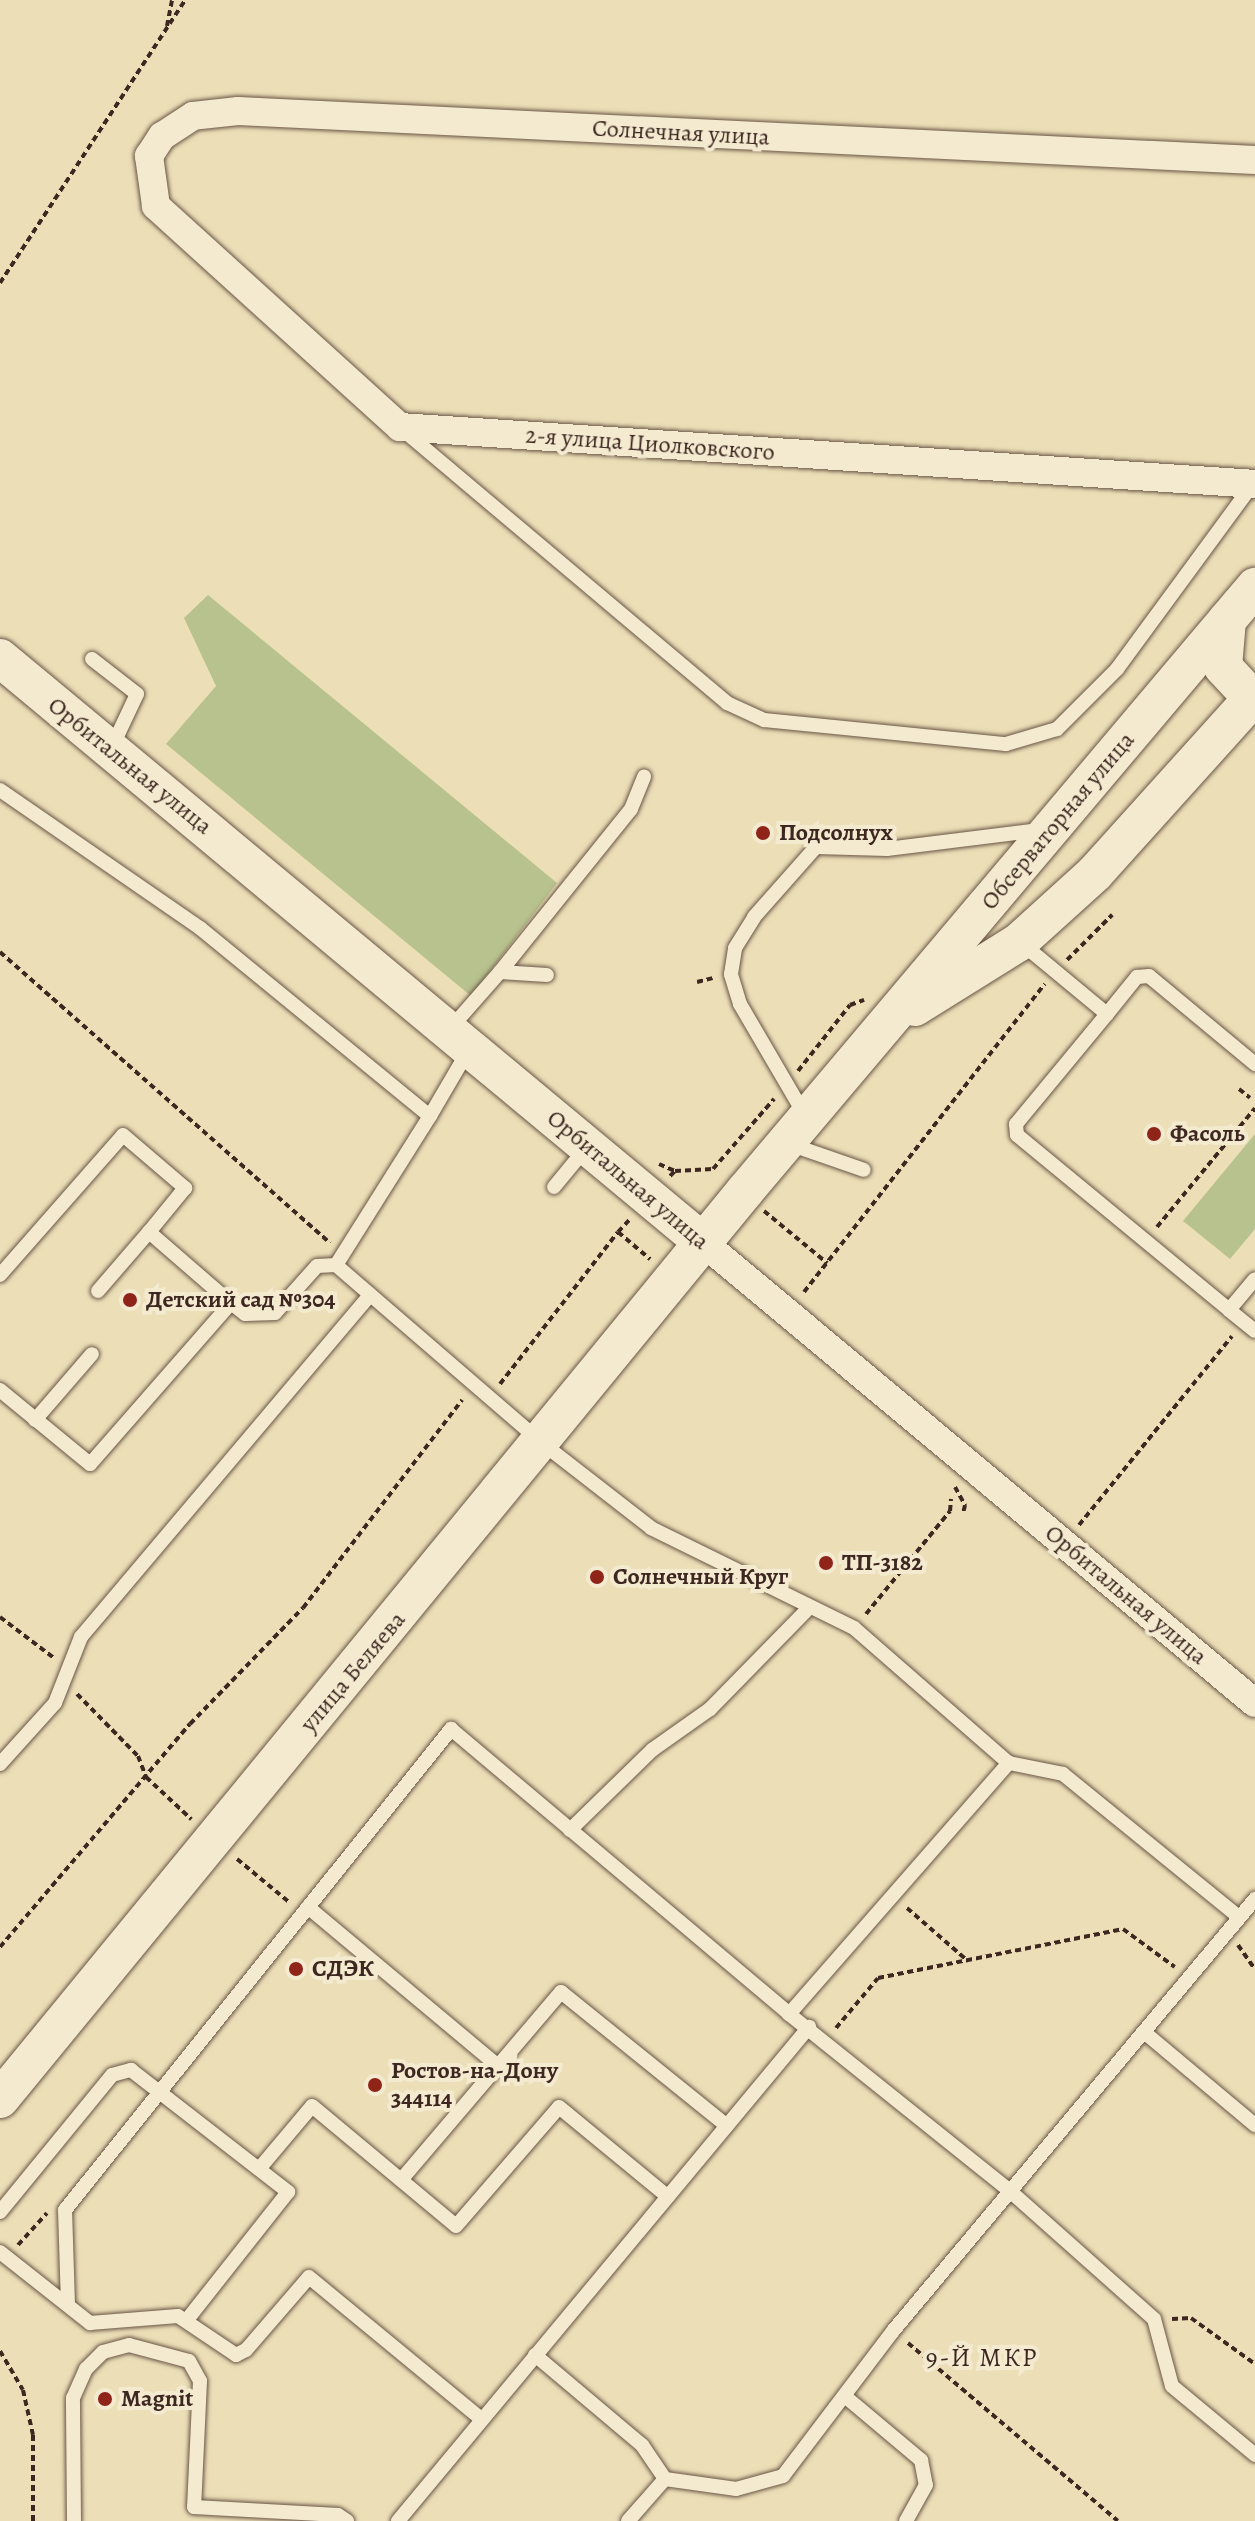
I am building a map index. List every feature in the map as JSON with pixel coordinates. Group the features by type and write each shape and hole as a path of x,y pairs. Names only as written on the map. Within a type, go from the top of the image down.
{"main road":[{"name":"Обсерваторная улица","path":"705,1244 795,1130 1255,587"},
{"name":"Обсерваторная улица","path":"889,1022 1019,942 1095,873 1254,696 1223,667 1227,620"},
{"name":"Орбитальная улица","path":"0,658 705,1244"},
{"name":"улица Беляева","path":"0,2099 705,1244"}],"street":[{"name":"Солнечная улица","path":"400,427 156,206 149,156 162,136 193,116 238,111 1255,160"},
{"name":"2-я улица Циолковского","path":"400,427 1254,483"},
{"name":"Орбитальная улица","path":"705,1244 1255,1703"}],"lane":[{"path":"400,427 727,703 764,720 1006,744 1057,729 1117,669 1254,483"},
{"path":"92,659 137,694 111,749"},
{"path":"149,1232 245,1314 275,1313 317,1266 338,1259 430,1116 459,1039 500,972 631,809 644,777"},
{"path":"0,790 200,928 430,1116"},
{"path":"864,1170 795,1130 740,1004 731,974 735,948 754,917 816,847 887,849 1052,828"},
{"path":"1019,942 1107,1014"},
{"path":"500,972 547,975"},
{"path":"1249,1326 1014,1129 1137,977 1149,976 1255,1064"},
{"path":"0,1275 123,1135 185,1188 98,1291"},
{"path":"554,1187 588,1146"},
{"path":"338,1259 370,1295 489,1398 542,1443 664,1536 808,1609 854,1628 1009,1763 1063,1774 1239,1917"},
{"path":"1229,1310 1255,1279"},
{"path":"0,1764 55,1703 81,1637 370,1295"},
{"path":"0,1390 90,1464 231,1303"},
{"path":"35,1420 92,1354"},
{"path":"570,1830 652,1750 710,1709 808,1609"},
{"path":"68,2305 65,2210 451,1729 789,2014 826,2039 1011,2192 1154,2319 1172,2386 1255,2455"},
{"path":"789,2014 890,1894 1009,1763"},
{"path":"535,2355 642,2445 665,2479 736,2489 783,2476 847,2398 893,2331 1255,1899"},
{"path":"305,1910 498,2066"},
{"path":"401,2180 561,1992 727,2126"},
{"path":"398,2521 479,2417 535,2355 809,2027"},
{"path":"1144,2032 1255,2125"},
{"path":"0,2212 112,2075 131,2070 288,2192 186,2321"},
{"path":"259,2169 312,2106 456,2226 559,2107 668,2197"},
{"path":"3,2254 90,2323 153,2314 186,2321 236,2355 246,2350 309,2277 479,2417"},
{"path":"74,2521 73,2398 86,2369 103,2352 129,2345 189,2361 200,2381 194,2507 338,2515 347,2521"},
{"path":"847,2398 921,2460 926,2485 906,2521"},
{"path":"628,2521 665,2479"}],"path":[{"path":"167,28 172,0"},
{"path":"0,283 185,0"},
{"path":"788,1313 1055,972 1112,915"},
{"path":"0,952 338,1259"},
{"path":"1239,1089 1250,1098"},
{"path":"1146,1241 1255,1108"},
{"path":"717,1165 827,1263"},
{"path":"489,1398 618,1232 675,1280"},
{"path":"1064,1543 1249,1326"},
{"path":"0,1947 146,1777 303,1608 474,1385"},
{"path":"951,1480 965,1505 963,1514"},
{"path":"854,1628 950,1511 951,1499"},
{"path":"0,1617 66,1674 138,1756 146,1777 192,1820"},
{"path":"237,1859 305,1910"},
{"path":"890,1894 968,1961"},
{"path":"826,2039 878,1978 1123,1929 1190,1978"},
{"path":"1228,1932 1255,1969"},
{"path":"3,2254 57,2202 65,2210"},
{"path":"1154,2319 1191,2318 1255,2364"},
{"path":"893,2331 1118,2521"},
{"path":"0,2351 23,2390 33,2435 33,2521"}],"green space":[{"path":"208,595 557,883 471,996 166,744 216,686 184,618"},
{"path":"1255,1134 1255,1229 1230,1259 1183,1221"}],"place":[{"name":"Подсолнух","path":"763,833"},
{"name":"Фасоль","path":"1154,1134"},
{"name":"Детский сад №304","path":"130,1300"},
{"name":"ТП-3182","path":"826,1563"},
{"name":"Солнечный Круг","path":"597,1577"},
{"name":"СДЭК","path":"296,1969"},
{"name":"Ростов-на-Дону 344114","path":"375,2085"},
{"name":"Magnit","path":"105,2399"}],"district":[{"name":"9-Й МКР","path":"982,2358"}]}
